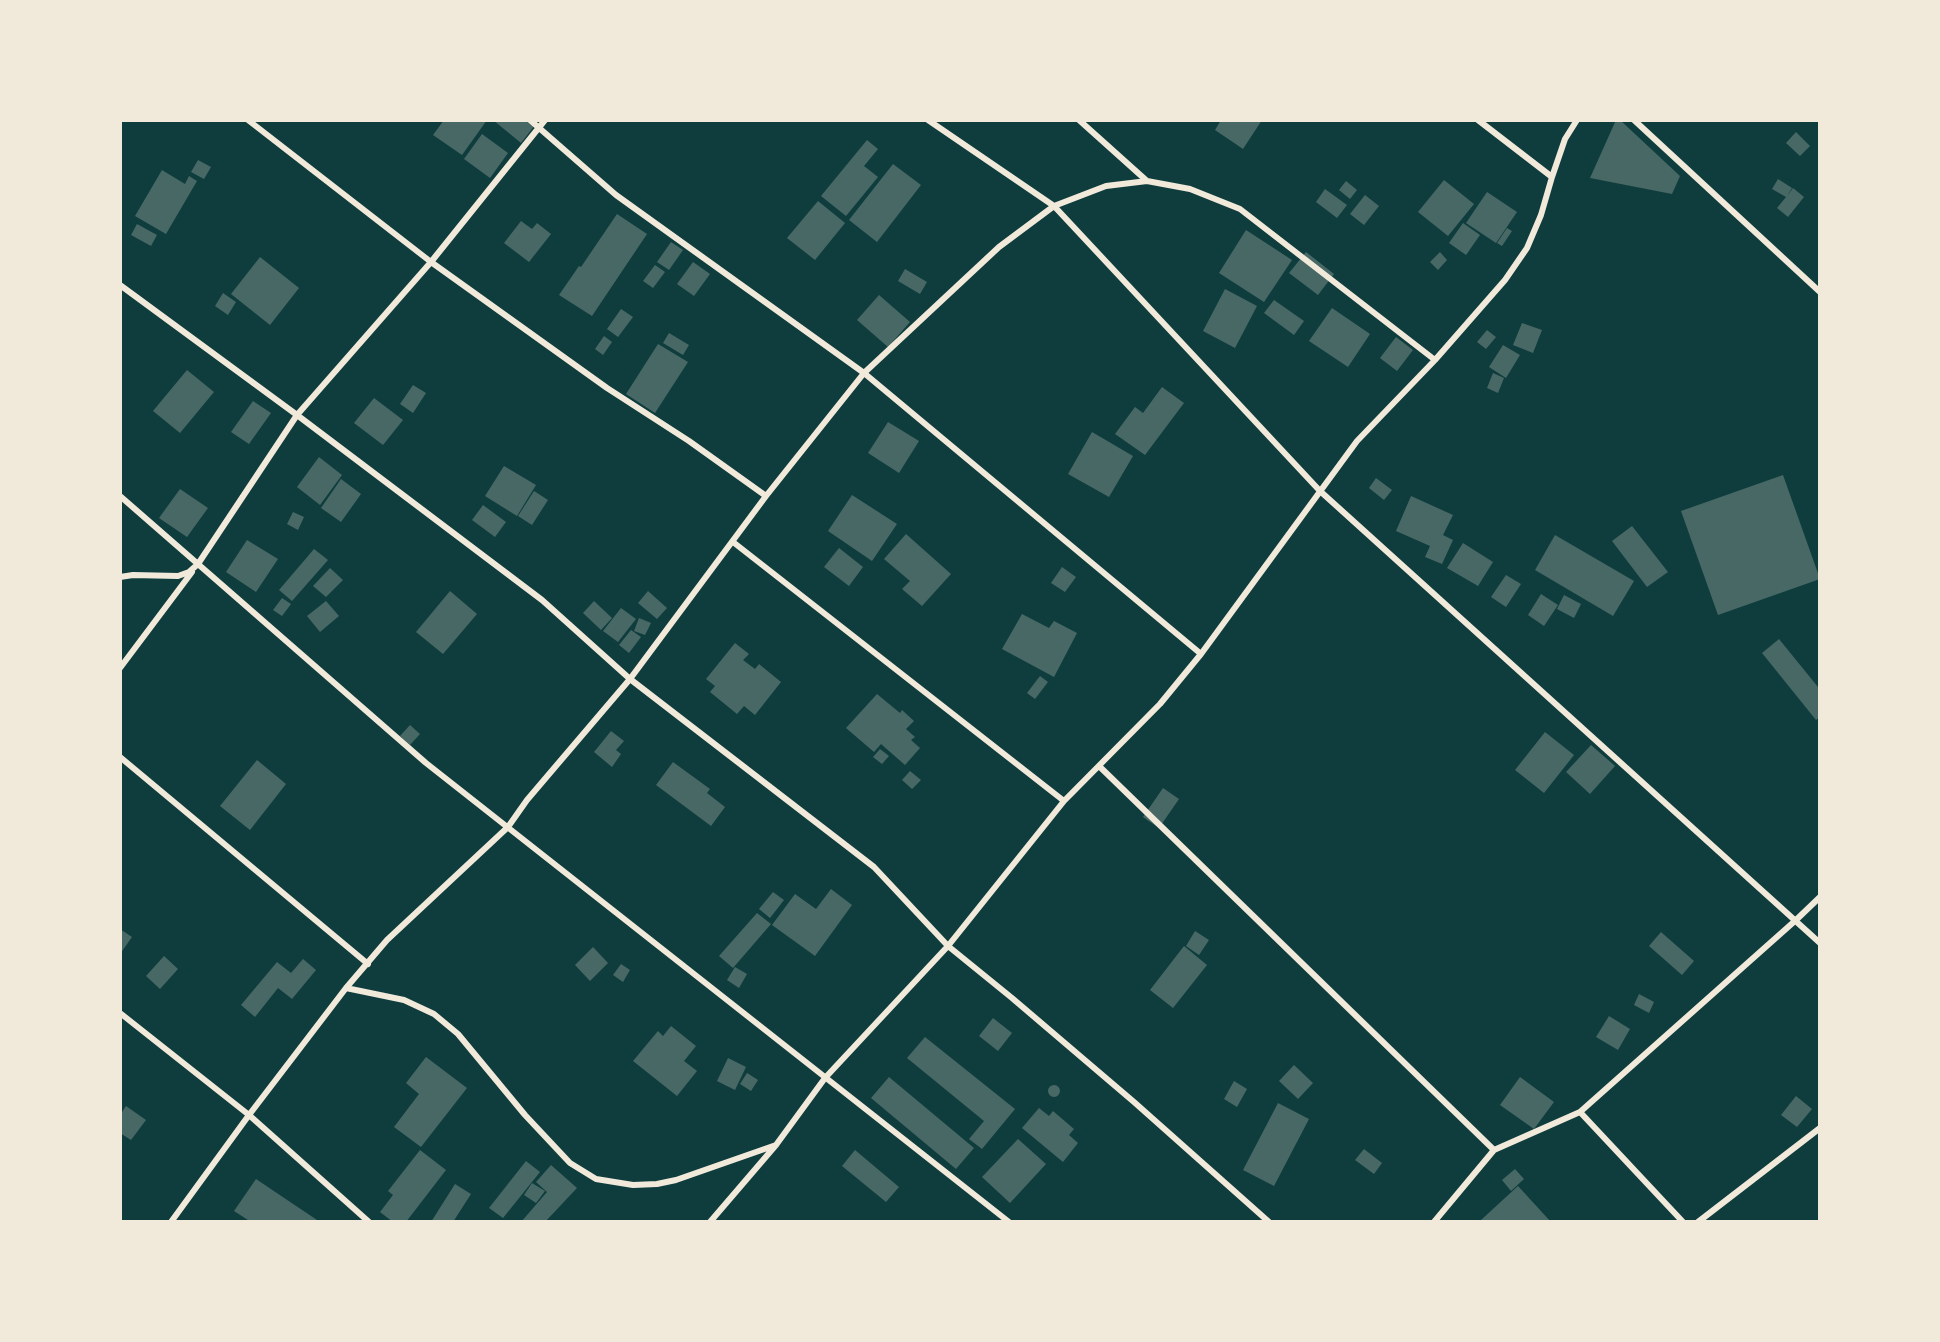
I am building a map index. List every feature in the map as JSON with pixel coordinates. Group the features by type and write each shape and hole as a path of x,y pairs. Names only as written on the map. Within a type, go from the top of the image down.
{"street":[{"path":"248,120 431,262 607,388 689,441 766,496"},
{"path":"530,120 616,195 864,373 1201,654"},
{"path":"120,668 198,564 297,415 431,262 545,120"},
{"path":"928,120 1054,206 1320,491 1820,943"},
{"path":"1079,120 1147,181"},
{"path":"1478,120 1551,177"},
{"path":"710,1222 776,1145 825,1078 948,946 1064,801 1160,704 1201,654 1357,441 1435,360 1505,280 1527,248 1541,215 1551,177 1565,139 1577,120"},
{"path":"1634,120 1820,292"},
{"path":"171,1222 346,988 387,940 508,827 527,800 630,679 766,496 864,373 999,248 1054,206 1106,186 1147,181 1190,189 1240,209 1435,360"},
{"path":"120,285 542,600 630,679 874,867 948,946 1126,1095 1269,1222"},
{"path":"120,496 426,763 1009,1222"},
{"path":"733,542 1064,801"},
{"path":"120,577 178,576 189,572 198,564"},
{"path":"120,757 368,964"},
{"path":"1099,766 1494,1150"},
{"path":"1434,1222 1494,1150 1580,1112 1820,897"},
{"path":"346,988 404,1000 434,1014 458,1034 525,1115 570,1163 596,1179 633,1185 657,1184 676,1180 776,1145"},
{"path":"120,1013 249,1116 369,1222"},
{"path":"1580,1112 1683,1222"},
{"path":"1698,1222 1820,1128"}],"building":[{"path":"444,120 487,120 462,155 433,135"},
{"path":"493,120 536,120 538,121 521,143"},
{"path":"1221,120 1262,120 1243,149 1215,130"},
{"path":"1616,120 1620,120 1680,176 1672,194 1590,178"},
{"path":"1796,132 1810,146 1800,156 1786,143"},
{"path":"482,134 508,153 490,178 464,159"},
{"path":"867,140 878,149 864,166 878,177 846,216 821,196"},
{"path":"198,160 211,167 204,179 191,172"},
{"path":"893,164 921,185 877,242 849,220"},
{"path":"162,170 185,184 189,176 197,181 166,234 135,216"},
{"path":"1778,179 1792,188 1787,196 1793,188 1804,197 1788,217 1777,208 1786,197 1772,189"},
{"path":"1444,180 1474,204 1448,236 1418,212"},
{"path":"1346,181 1357,190 1350,199 1339,190"},
{"path":"1325,189 1347,205 1337,218 1316,202"},
{"path":"1487,192 1517,212 1496,243 1466,223"},
{"path":"1365,195 1379,206 1364,225 1350,214"},
{"path":"818,201 845,223 815,260 787,238"},
{"path":"617,214 647,234 592,316 559,295"},
{"path":"521,221 532,229 537,223 551,234 529,262 504,243"},
{"path":"1463,223 1480,235 1466,255 1449,243"},
{"path":"137,224 157,235 151,246 131,235"},
{"path":"1507,228 1512,231 1502,246 1497,243"},
{"path":"1246,230 1292,260 1264,302 1219,273"},
{"path":"671,242 683,250 669,270 657,262"},
{"path":"1306,252 1334,274 1318,295 1289,273"},
{"path":"1440,252 1447,260 1438,270 1430,262"},
{"path":"260,257 299,288 270,325 231,294"},
{"path":"693,262 710,274 694,296 677,284"},
{"path":"655,265 665,272 653,288 643,281"},
{"path":"905,269 927,282 920,294 898,281"},
{"path":"1225,289 1257,306 1235,348 1203,331"},
{"path":"223,293 236,302 228,315 215,306"},
{"path":"879,295 910,322 888,347 857,320"},
{"path":"1274,300 1304,321 1294,335 1264,313"},
{"path":"1332,308 1370,334 1348,367 1309,341"},
{"path":"621,309 633,317 618,337 607,329"},
{"path":"1522,323 1542,330 1533,353 1513,345"},
{"path":"1487,330 1496,337 1486,349 1477,342"},
{"path":"669,333 689,345 683,355 663,343"},
{"path":"604,336 612,342 603,355 595,349"},
{"path":"1396,337 1413,350 1397,371 1380,358"},
{"path":"658,344 688,362 655,413 626,394"},
{"path":"1503,345 1520,355 1506,378 1489,367"},
{"path":"187,370 214,392 180,433 153,411"},
{"path":"1493,373 1504,378 1498,393 1487,388"},
{"path":"413,385 426,393 413,413 400,404"},
{"path":"1162,387 1184,403 1145,455 1115,434 1135,407 1143,413"},
{"path":"374,398 403,420 383,445 354,423"},
{"path":"253,401 271,413 249,444 231,432"},
{"path":"888,422 919,441 899,473 868,453"},
{"path":"1092,432 1133,456 1109,497 1068,474"},
{"path":"319,457 342,475 320,505 297,487"},
{"path":"504,466 536,485 517,516 485,496"},
{"path":"1783,475 1820,579 1718,615 1681,511"},
{"path":"1376,478 1392,490 1384,500 1369,488"},
{"path":"341,479 361,494 341,522 321,508"},
{"path":"180,489 208,508 187,537 159,518"},
{"path":"534,491 548,500 532,525 518,516"},
{"path":"852,495 897,524 872,561 828,531"},
{"path":"1411,496 1453,515 1443,535 1453,540 1442,564 1425,557 1430,546 1396,531"},
{"path":"483,505 506,522 495,537 472,520"},
{"path":"293,512 304,517 298,530 287,524"},
{"path":"1632,526 1668,572 1647,587 1612,541"},
{"path":"906,534 951,574 922,606 902,589 910,581 884,559"},
{"path":"1555,535 1634,581 1613,616 1535,570"},
{"path":"247,540 278,559 256,592 226,572"},
{"path":"1463,543 1493,562 1478,586 1447,568"},
{"path":"839,548 863,567 849,586 824,567"},
{"path":"314,549 328,560 292,601 279,590"},
{"path":"1062,567 1076,577 1065,592 1051,583"},
{"path":"330,568 343,580 326,597 313,586"},
{"path":"1506,575 1521,584 1506,607 1491,597"},
{"path":"450,591 477,614 443,654 416,632"},
{"path":"648,591 667,608 657,619 638,603"},
{"path":"1541,594 1558,605 1544,626 1528,615"},
{"path":"1564,595 1581,604 1574,618 1557,609"},
{"path":"282,598 291,604 282,616 273,610"},
{"path":"326,601 339,616 320,632 307,616"},
{"path":"594,601 612,618 601,630 583,613"},
{"path":"621,608 636,619 618,642 603,631"},
{"path":"1022,614 1049,628 1054,621 1077,633 1054,677 1002,649"},
{"path":"639,618 651,623 645,635 634,631"},
{"path":"631,630 641,637 629,653 619,645"},
{"path":"1779,639 1818,687 1820,686 1820,717 1816,720 1762,653"},
{"path":"735,643 749,654 743,660 755,669 759,664 781,682 755,715 744,706 737,714 710,692 715,686 706,679"},
{"path":"1040,676 1048,682 1035,699 1027,693"},
{"path":"877,694 900,713 902,710 914,721 906,729 915,737 911,740 920,748 905,765 881,744 874,752 846,728"},
{"path":"410,725 420,734 410,745 400,736"},
{"path":"611,731 624,741 616,750 621,754 612,767 594,752"},
{"path":"1545,732 1574,755 1544,793 1515,770"},
{"path":"1591,745 1615,766 1590,794 1566,772"},
{"path":"880,749 889,756 882,764 873,757"},
{"path":"257,760 286,784 250,830 220,806"},
{"path":"673,762 710,789 707,793 725,807 711,826 656,785"},
{"path":"910,771 921,780 912,789 902,780"},
{"path":"1163,788 1179,799 1159,828 1143,817"},
{"path":"831,889 852,905 815,956 772,925 795,894 816,909"},
{"path":"773,892 784,900 770,918 759,909"},
{"path":"757,913 771,924 733,968 719,956"},
{"path":"120,929 132,937 120,954"},
{"path":"1195,931 1209,940 1199,955 1186,946"},
{"path":"1661,932 1694,961 1682,975 1649,946"},
{"path":"1184,946 1207,965 1173,1008 1150,990"},
{"path":"593,947 608,963 590,981 575,965"},
{"path":"164,956 178,969 160,989 146,976"},
{"path":"303,959 316,970 292,999 278,988 255,1017 241,1005 277,962 291,973"},
{"path":"621,964 630,970 623,982 613,975"},
{"path":"735,967 747,974 739,988 727,980"},
{"path":"1639,994 1654,1002 1649,1013 1634,1005"},
{"path":"1609,1016 1630,1029 1618,1050 1596,1037"},
{"path":"993,1018 1012,1033 998,1051 979,1036"},
{"path":"671,1026 696,1046 684,1061 697,1071 677,1096 633,1061 658,1031 663,1036"},
{"path":"925,1037 1015,1109 982,1149 969,1139 984,1121 907,1058"},
{"path":"426,1057 467,1088 421,1147 394,1127 419,1094 406,1083"},
{"path":"728,1058 746,1067 735,1090 717,1081"},
{"path":"1294,1065 1313,1083 1298,1099 1279,1081"},
{"path":"747,1073 758,1080 751,1091 740,1084"},
{"path":"889,1077 974,1148 956,1169 871,1098"},
{"path":"1520,1077 1554,1102 1534,1129 1500,1105"},
{"path":"1234,1081 1247,1089 1237,1107 1224,1099"},
{"path":"1056,1085 1060,1091 1056,1097 1052,1097 1048,1089"},
{"path":"1796,1096 1812,1109 1797,1127 1781,1115"},
{"path":"1278,1103 1309,1119 1274,1186 1243,1170"},
{"path":"126,1106 146,1120 131,1140 120,1133 120,1115"},
{"path":"1039,1108 1049,1116 1053,1111 1074,1129 1069,1135 1078,1143 1063,1162 1022,1128"},
{"path":"1018,1139 1046,1164 1010,1203 982,1177"},
{"path":"1364,1149 1382,1163 1374,1174 1355,1160"},
{"path":"420,1150 446,1170 406,1222 393,1222 380,1212 393,1195 388,1191"},
{"path":"855,1150 899,1187 886,1202 842,1166"},
{"path":"526,1161 540,1172 503,1218 489,1208"},
{"path":"551,1165 577,1188 545,1222 521,1222 547,1192 536,1182"},
{"path":"1515,1169 1524,1179 1511,1191 1502,1180"},
{"path":"256,1179 317,1220 316,1222 251,1222 234,1211"},
{"path":"532,1183 545,1191 536,1203 524,1195"},
{"path":"455,1184 471,1194 453,1222 431,1222"},
{"path":"1518,1186 1551,1222 1483,1222 1481,1220"}]}
